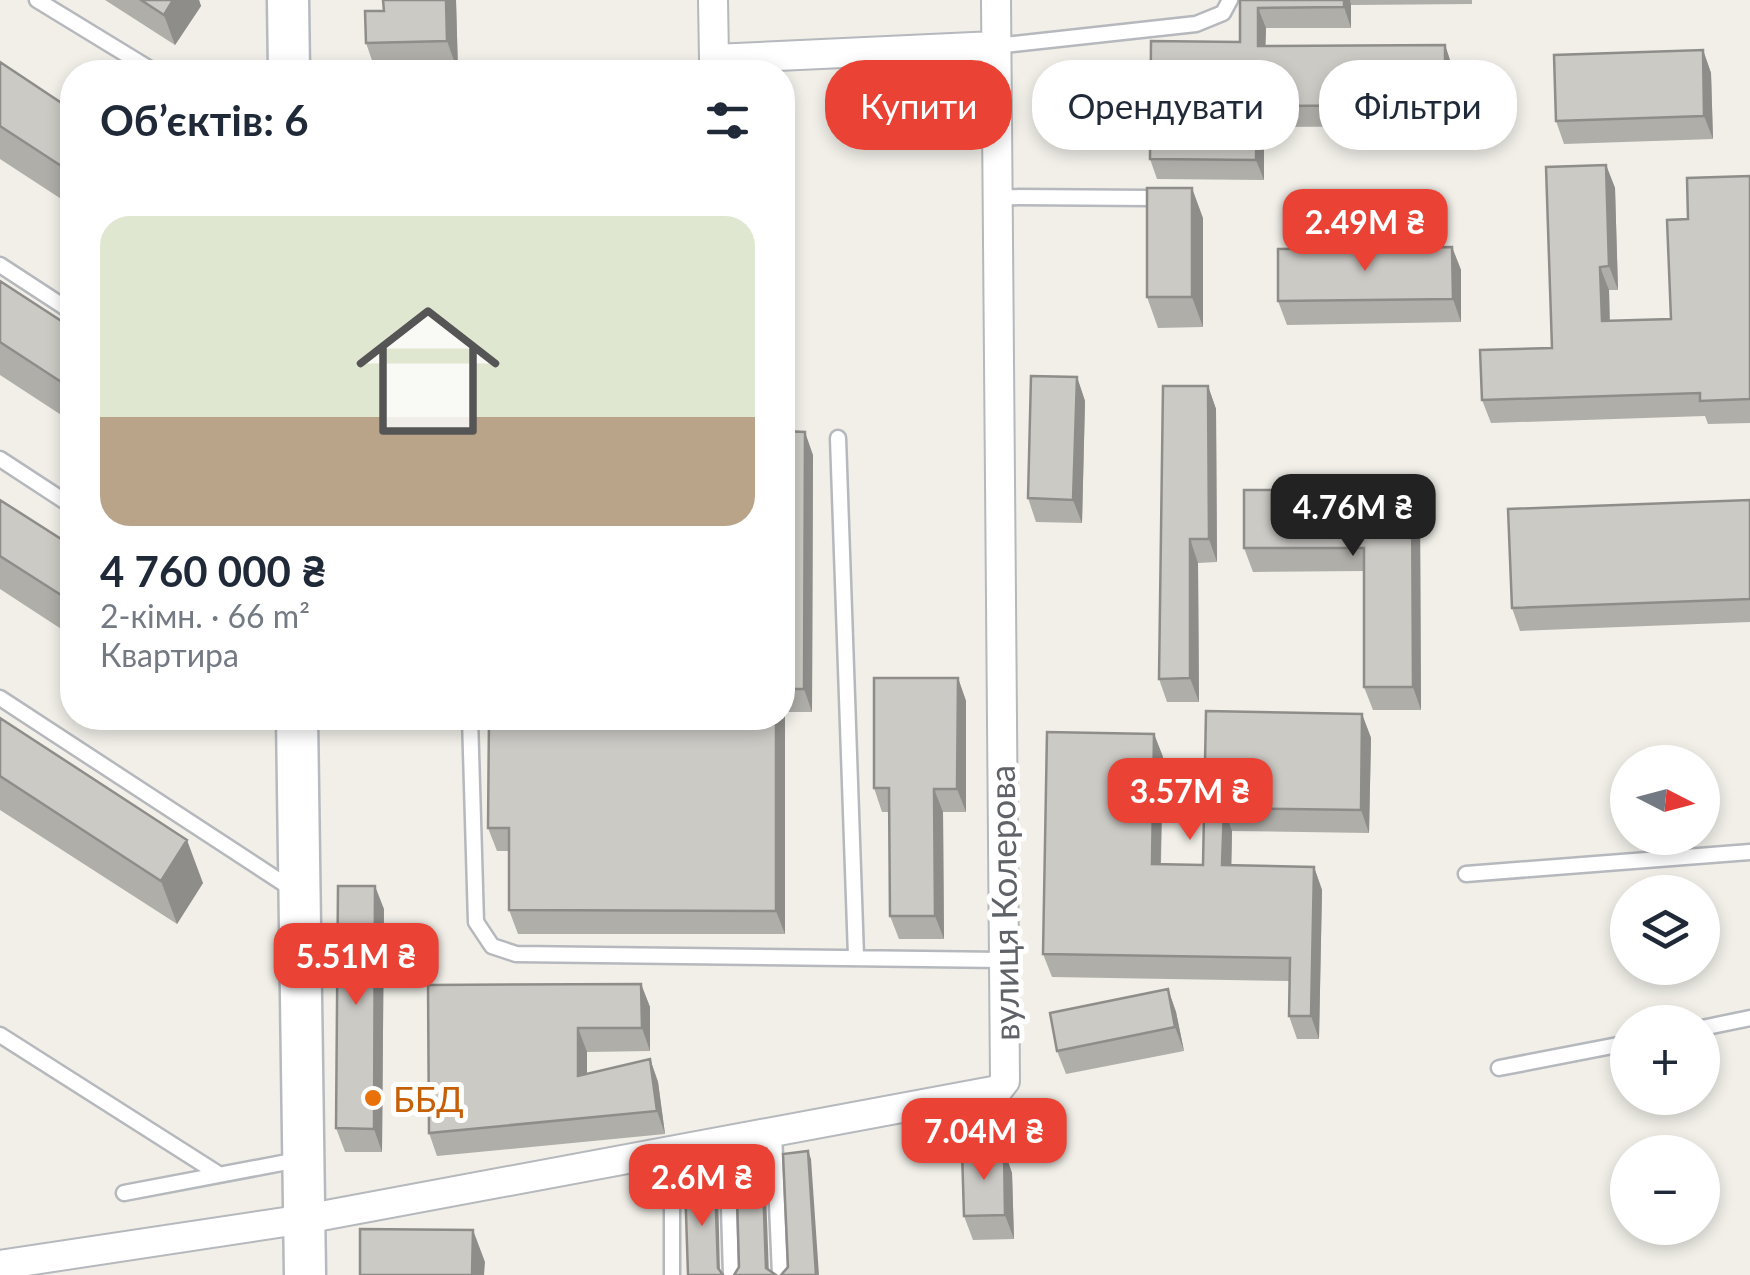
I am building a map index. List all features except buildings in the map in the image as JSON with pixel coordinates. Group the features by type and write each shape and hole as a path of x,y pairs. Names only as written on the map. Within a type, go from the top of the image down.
{"street":[{"path":"288,0 289,60"},
{"path":"713,0 714,59 995,46"},
{"name":"вулиця Колерова","path":"0,1265 305,1219 998,1090 1005,1082 996,0"},
{"path":"297,730 305,1275"}],"lane":[{"path":"36,0 135,60"},
{"path":"995,46 1196,24 1223,13 1230,0"},
{"path":"997,197 1152,198"},
{"path":"0,265 60,304"},
{"path":"838,438 856,956"},
{"path":"0,459 60,498"},
{"path":"0,698 299,894"},
{"path":"470,730 476,922 492,946 516,954 1003,960"},
{"path":"1466,874 1750,852"},
{"path":"1720,1024 1750,1018"},
{"path":"0,1035 217,1173"},
{"path":"1499,1068 1610,1046"},
{"path":"774,1133 780,1275"},
{"path":"726,1142 731,1275"},
{"path":"672,1152 672,1275"},
{"path":"124,1193 304,1159"}],"place":[{"name":"ББД","path":"373,1098"}]}
